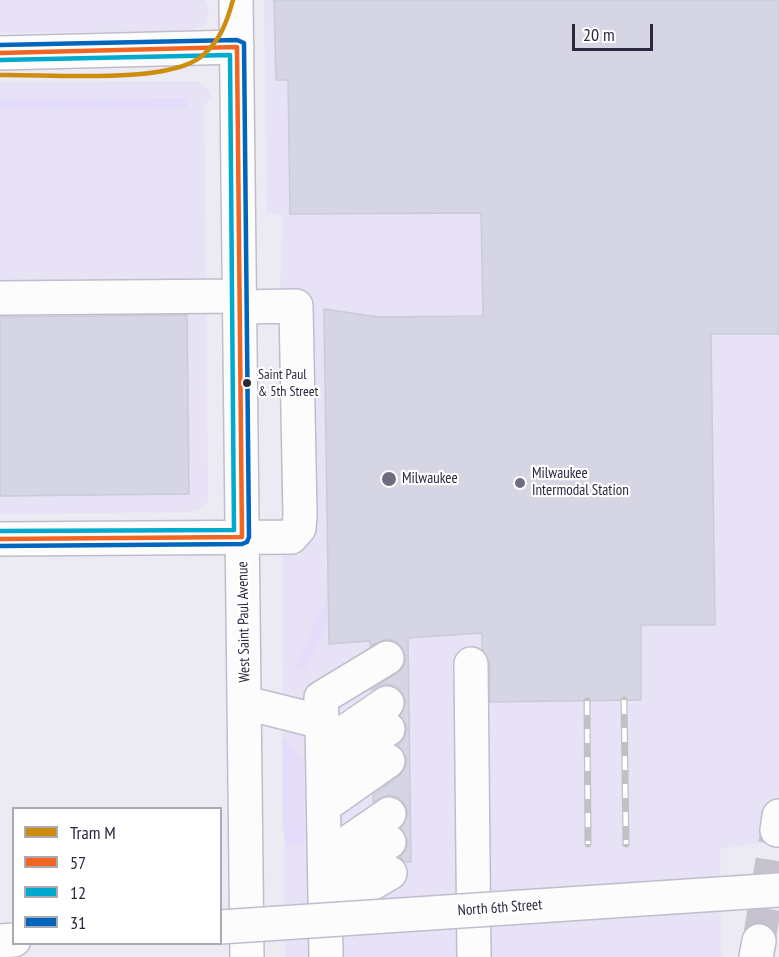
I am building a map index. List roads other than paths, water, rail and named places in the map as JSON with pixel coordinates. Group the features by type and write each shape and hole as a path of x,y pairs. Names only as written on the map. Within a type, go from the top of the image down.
{"street":[{"name":"West Saint Paul Avenue","path":"236,0 246,703 247,957"},
{"path":"0,53 237,47"},
{"path":"0,298 240,301 296,306 300,516 299,528 291,537 0,539"},
{"path":"471,664 474,957"},
{"path":"326,957 321,698 388,761"},
{"path":"246,703 324,816"},
{"path":"324,816 388,761"},
{"path":"324,816 388,761"},
{"path":"324,816 388,761"},
{"path":"324,816 388,761"},
{"name":"North 6th Street","path":"222,927 779,890"}],"tunnel":[{"path":"759,941 777,830"}],"railway":[{"path":"624,700 626,844"},
{"path":"587,701 588,844"}],"tram line":[{"name":"M","path":"1,75 106,76 163,71 185,65 202,56 214,44 233,0"}],"place":[{"name":"Saint Paul & 5th Street","path":"247,383"},
{"name":"Milwaukee","path":"389,479"},
{"name":"Milwaukee Intermodal Station","path":"520,483"}]}
